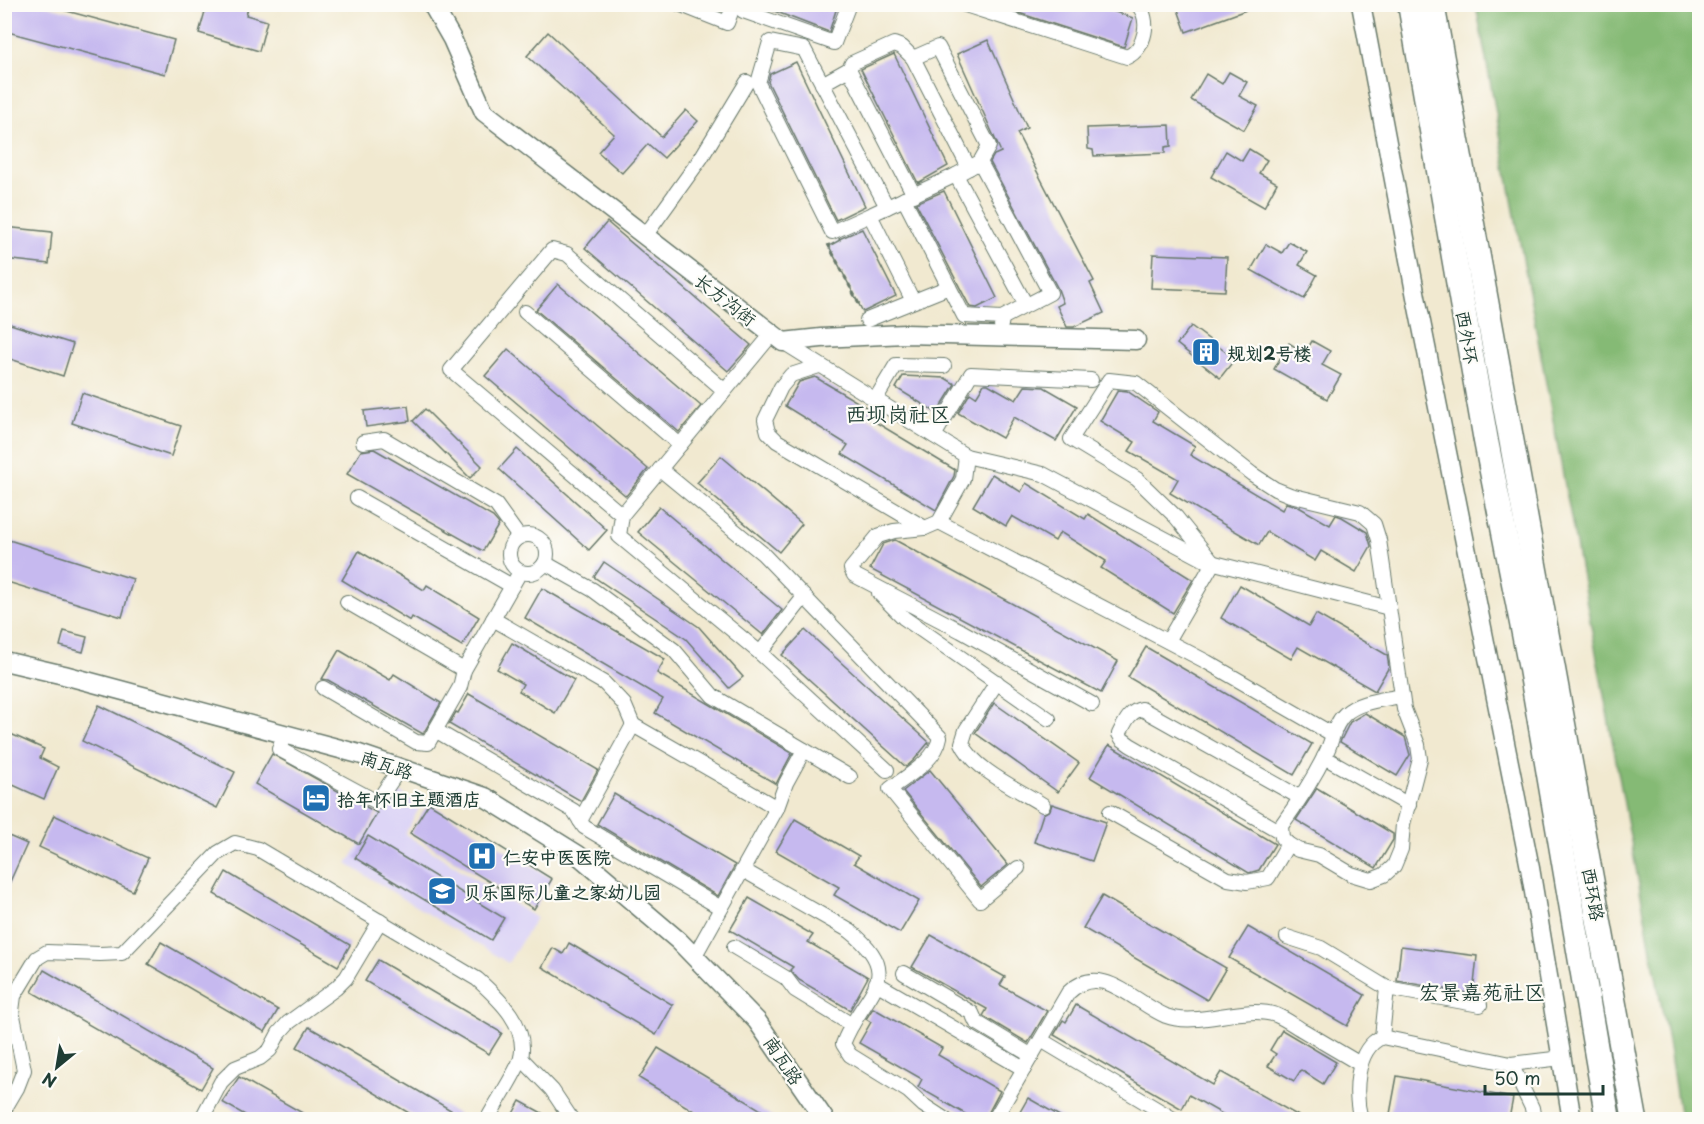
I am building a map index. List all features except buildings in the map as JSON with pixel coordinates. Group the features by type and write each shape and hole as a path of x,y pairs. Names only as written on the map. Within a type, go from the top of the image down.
{"highway":[{"name":"西外环","path":"1410,4 1486,441 1542,669"},
{"name":"西外环","path":"1432,4 1542,669"},
{"name":"西环路","path":"1542,669 1608,1119"},
{"name":"西环路","path":"1542,669 1635,1119"}],"street":[{"name":"长方沟街","path":"432,4 452,39 484,112 777,338"},
{"path":"679,4 728,22 738,8 834,44 849,4"},
{"path":"964,5 1126,57 1134,53 1145,33 1146,22 1137,4"},
{"path":"1361,4 1416,297 1530,868 1572,1119"},
{"path":"887,207 804,49 770,42 758,83 832,232 870,215 909,197 968,168 989,146 938,47 913,58"},
{"path":"822,84 849,69 852,63 894,44 908,52 913,58 968,168 1026,305 1002,318"},
{"path":"849,69 964,316 1002,318 1050,293 968,168"},
{"path":"645,236 701,158 747,82"},
{"path":"870,215 913,301"},
{"path":"622,515 451,370 552,250 567,254 725,391"},
{"path":"867,320 949,287"},
{"path":"525,312 680,445"},
{"path":"1000,336 1002,318"},
{"path":"887,770 760,653 619,536 622,515 725,391 777,338 904,334 1136,340"},
{"path":"777,338 966,456 1043,474 1207,561 1389,608"},
{"path":"875,400 896,364 944,366"},
{"path":"819,366 791,375 781,387 765,420 768,432 777,441 925,528"},
{"path":"934,436 971,374 1091,380"},
{"path":"1213,563 1200,543 1137,479 1071,439 1108,380 1136,383 1252,474 1275,489 1290,495 1360,512 1374,524 1379,540 1401,696 1418,745 1420,759 1403,824 1401,849 1394,866 1384,875 1371,880 1351,874 1319,855 1298,850 1285,838 1131,745 1119,734 1130,715 1135,710 1142,709 1299,797"},
{"path":"363,442 384,439 496,505 519,537"},
{"path":"966,456 963,479 939,522 925,528 894,531 878,536 850,568 854,575 961,630 1092,704"},
{"path":"660,469 762,553 940,737 938,747 931,757 890,789 980,900 1018,868"},
{"path":"357,498 512,586"},
{"path":"939,522 1168,641 1332,734"},
{"path":"531,535 542,541 548,553 545,563 533,573 520,572 515,569 509,558 511,546 519,537 531,535"},
{"path":"545,563 593,590 674,650 713,696 850,777"},
{"path":"1168,641 1213,563"},
{"path":"323,688 416,742 428,743 460,687 464,670 520,572"},
{"path":"869,583 904,618 1049,719"},
{"path":"760,653 804,597"},
{"path":"347,602 464,670"},
{"path":"493,620 604,683 624,704 633,725 777,808"},
{"name":"南瓦路","path":"4,662 64,675 359,754 485,797 578,855 679,941 757,1021 825,1119"},
{"path":"997,682 966,730 962,743 966,754 1043,805"},
{"path":"1110,812 1228,879 1247,882 1268,878 1285,838 1281,826 1324,757 1340,719 1357,706 1401,696"},
{"path":"580,821 633,725"},
{"path":"435,730 574,811 584,827 721,908"},
{"path":"285,734 279,748 377,802 400,768"},
{"path":"694,957 777,808 786,783 804,750"},
{"path":"1324,757 1408,805"},
{"path":"4,1110 24,1070 12,1011 14,996 37,958 47,952 122,953 218,853 235,843 258,849 477,979 504,1004 520,1034 521,1058 487,1119"},
{"path":"743,870 850,931 864,942 879,967 879,979 843,1044 850,1056 908,1091 923,1105 946,1119"},
{"path":"201,1119 221,1082 235,1068 260,1058 270,1050 279,1033 288,1023 346,978 380,921"},
{"path":"1287,937 1321,948 1387,988 1480,1005"},
{"path":"734,947 786,978 795,990 852,1025"},
{"path":"904,973 972,1014 976,1022 1032,1056"},
{"path":"994,1119 1068,993 1086,981 1096,981 1116,987 1160,1013 1177,1019 1256,1013 1278,1016 1360,1064"},
{"path":"876,983 1024,1069"},
{"path":"1382,1037 1387,988"},
{"path":"1361,1119 1359,1113 1360,1064 1374,1041 1382,1037 1511,1064 1562,1058"},
{"path":"1041,1040 1175,1119"},
{"path":"521,1058 552,1090 572,1119"},
{"path":"1511,1064 1532,1108 1534,1119"}],"path":[{"path":"832,232 827,242 867,320"}],"shaded area":[{"name":"贝乐国际儿童之家幼儿园","path":"395,789 421,805 405,834 536,918 508,963 347,864"}],"green space":[{"path":"1476,5 1699,5 1699,1119 1680,1119 1668,1041"}],"place":[{"name":"规划2号楼","path":"1206,352"},
{"name":"拾年怀旧主题酒店","path":"316,798"},
{"name":"仁安中医医院","path":"482,856"},
{"name":"贝乐国际儿童之家幼儿园","path":"442,891"}],"district":[{"name":"西坝岗社区","path":"898,413"},
{"name":"宏景嘉苑社区","path":"1482,991"}]}
